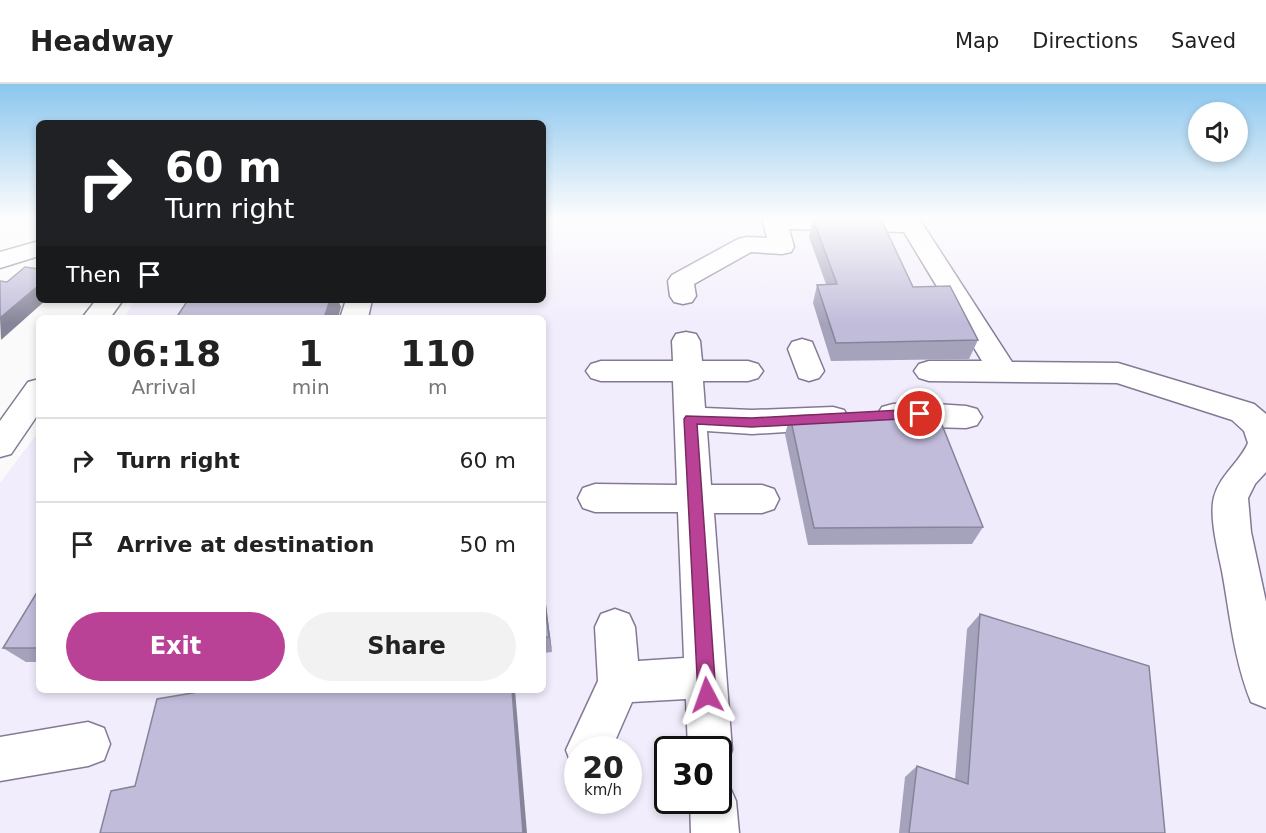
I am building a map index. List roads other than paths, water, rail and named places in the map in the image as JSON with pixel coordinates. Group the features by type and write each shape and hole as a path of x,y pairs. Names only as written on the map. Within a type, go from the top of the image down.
{"street":[{"path":"0,260 20,254"},
{"path":"683,296 681,281 729,254"},
{"path":"930,254 1003,371"},
{"path":"98,315 108,303"},
{"path":"601,371 687,356 748,371"},
{"path":"687,356 709,736"},
{"path":"929,371 1118,373 1243,412 1258,425 1264,443 1257,460 1241,476 1231,498 1233,532 1259,665 1266,687"},
{"path":"0,445 36,394"},
{"path":"691,419 752,422 920,414 966,417"},
{"path":"595,498 762,499"},
{"path":"594,736 619,683 615,627"},
{"path":"619,683 706,677"},
{"path":"0,759 88,744"},
{"path":"714,814 715,833"}]}
